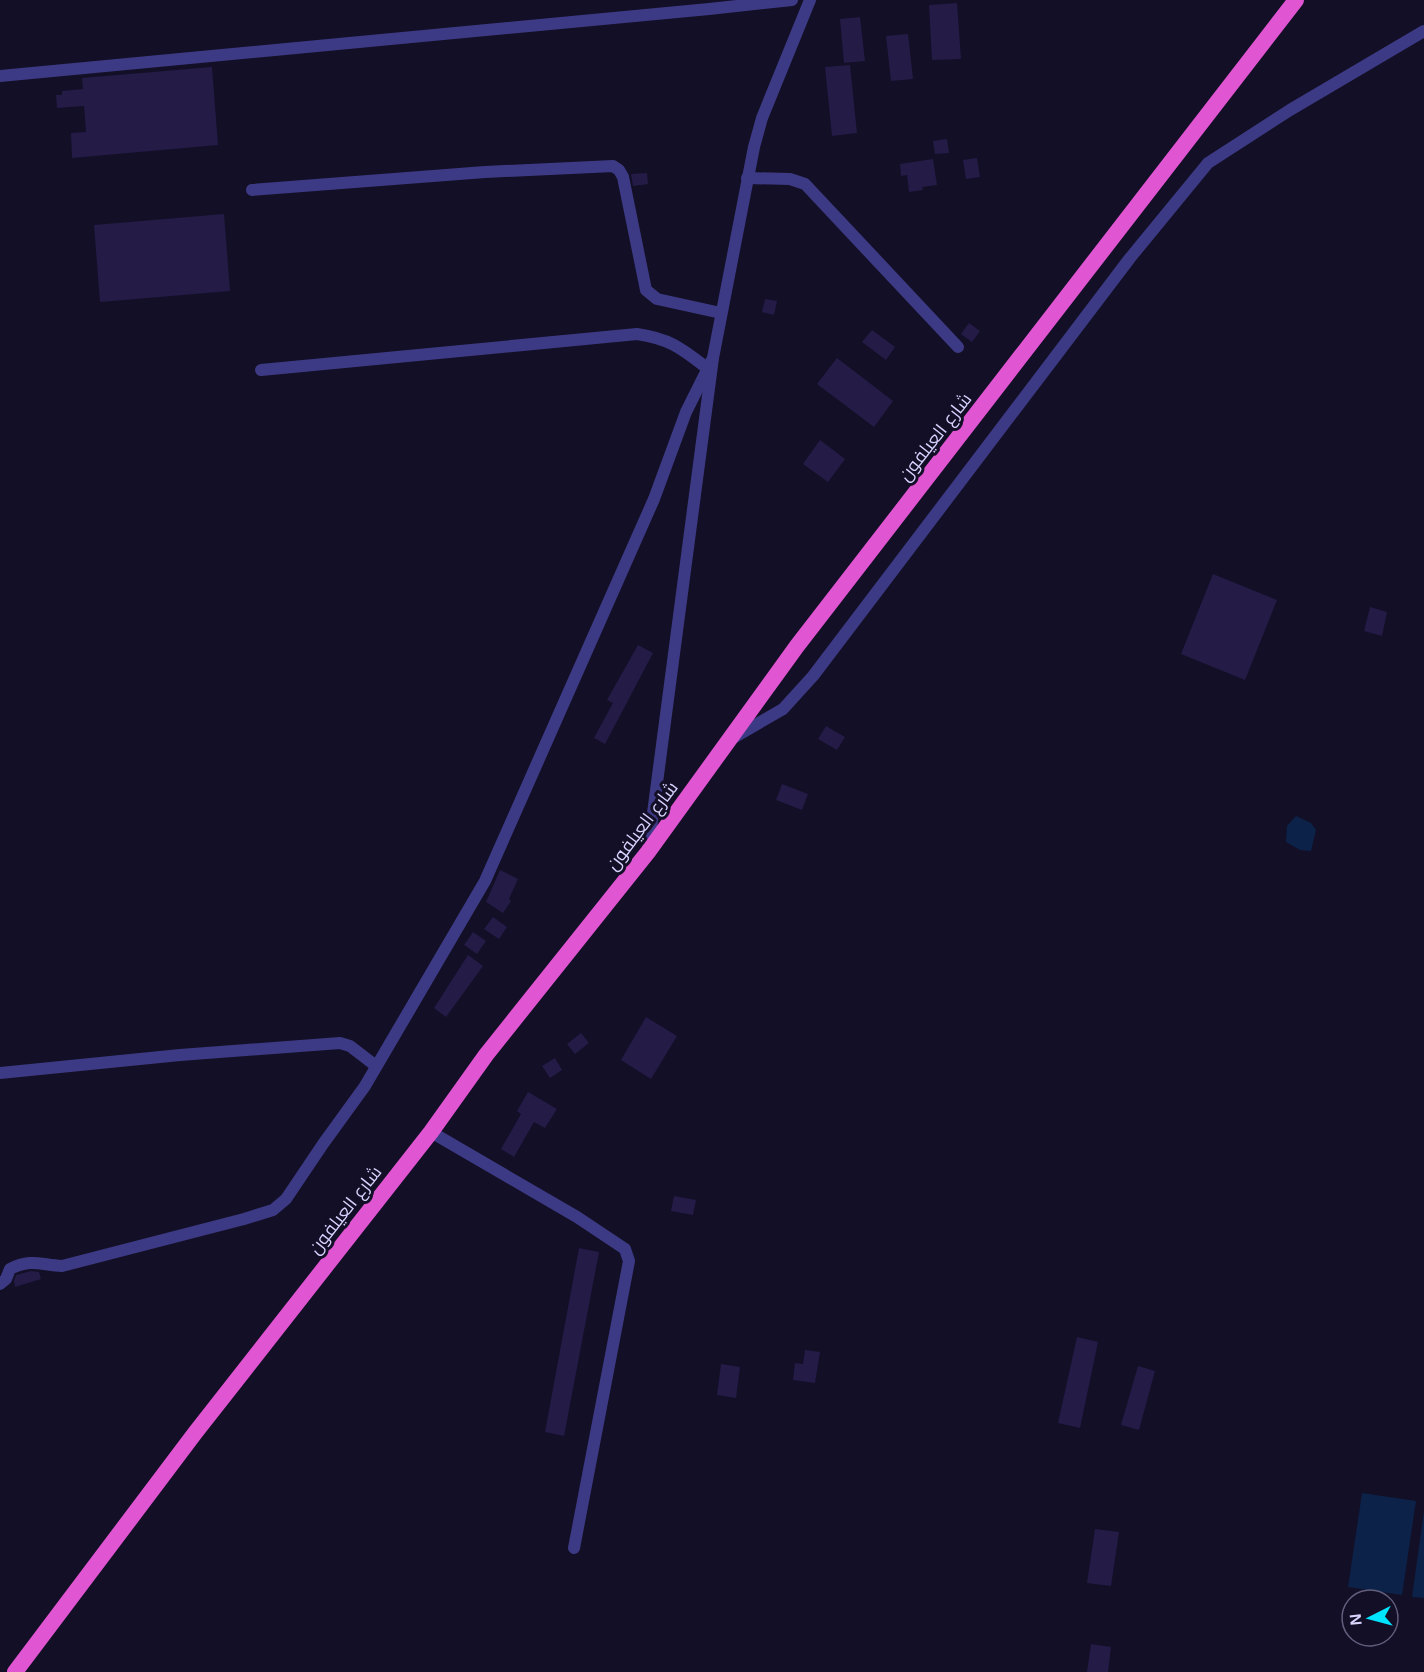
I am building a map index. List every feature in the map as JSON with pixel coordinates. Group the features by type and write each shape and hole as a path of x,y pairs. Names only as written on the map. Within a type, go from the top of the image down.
{"highway":[{"name":"شارع العيلفون","path":"15,1672 195,1433 431,1132 486,1055 648,852 797,646 1296,0"}],"street":[{"path":"0,76 792,0"},
{"path":"648,852 710,363 747,178 762,118 810,0"},
{"path":"730,740 783,709 813,676 1130,258 1208,163 1290,110 1424,31"},
{"path":"252,190 485,172 613,166 623,177 646,290 657,299 721,313"},
{"path":"747,178 789,179 805,184 958,347"},
{"path":"261,370 638,334 657,337 710,363"},
{"path":"0,1284 6,1279 10,1269 26,1263 41,1262 47,1265 62,1266 273,1210 286,1200 365,1086 485,881 654,499 686,412 710,363"},
{"path":"0,1073 180,1055 340,1043 350,1046 376,1066"},
{"path":"431,1132 578,1217 625,1249 629,1261 574,1548"}],"water":[{"path":"1296,816 1311,823 1316,830 1311,851 1300,850 1286,842 1287,826"},
{"path":"1362,1493 1416,1501 1402,1595 1400,1595 1400,1588 1348,1587"},
{"path":"1424,1511 1424,1598 1412,1597"}],"building":[{"path":"957,3 961,59 932,60 929,5"},
{"path":"860,17 865,61 844,63 840,19"},
{"path":"908,34 913,79 891,81 886,36"},
{"path":"850,65 857,133 832,136 825,67"},
{"path":"212,67 218,145 72,158 71,133 86,132 84,106 57,108 56,95 62,95 62,91 83,89 82,78"},
{"path":"947,139 949,153 935,154 933,141"},
{"path":"977,158 980,177 966,179 963,160"},
{"path":"933,159 937,185 909,192 907,175 901,176 900,164"},
{"path":"647,173 648,184 633,186 631,174"},
{"path":"224,214 230,291 100,302 94,225"},
{"path":"765,299 777,301 774,315 762,312"},
{"path":"969,323 980,331 972,342 961,334"},
{"path":"872,330 895,347 886,360 862,342"},
{"path":"837,358 893,401 874,427 817,384"},
{"path":"820,440 845,459 828,482 803,464"},
{"path":"1213,574 1277,600 1245,680 1181,654"},
{"path":"1370,607 1387,612 1382,636 1364,631"},
{"path":"638,645 653,653 605,744 594,738 613,703 607,700"},
{"path":"826,726 845,737 837,750 818,739"},
{"path":"782,784 808,794 802,810 776,800"},
{"path":"500,870 518,879 509,899 511,901 503,913 486,902"},
{"path":"493,917 507,927 499,939 484,929"},
{"path":"473,932 486,941 477,954 464,945"},
{"path":"468,955 483,966 446,1017 434,1008"},
{"path":"646,1017 677,1036 651,1079 621,1060"},
{"path":"581,1033 589,1043 575,1054 567,1044"},
{"path":"555,1058 562,1070 550,1078 542,1066"},
{"path":"528,1092 557,1109 545,1128 534,1122 514,1157 501,1149 521,1114 517,1111"},
{"path":"674,1196 696,1200 693,1215 671,1211"},
{"path":"579,1248 599,1252 564,1436 545,1432"},
{"path":"31,1271 39,1272 41,1279 15,1287 16,1275"},
{"path":"1077,1337 1098,1342 1080,1428 1058,1423"},
{"path":"805,1350 820,1352 815,1383 793,1380 795,1363 803,1364"},
{"path":"721,1364 740,1367 736,1398 717,1395"},
{"path":"1138,1366 1155,1371 1139,1430 1121,1425"},
{"path":"1095,1529 1119,1532 1111,1586 1087,1583"},
{"path":"1091,1644 1111,1647 1108,1672 1087,1672"}]}
